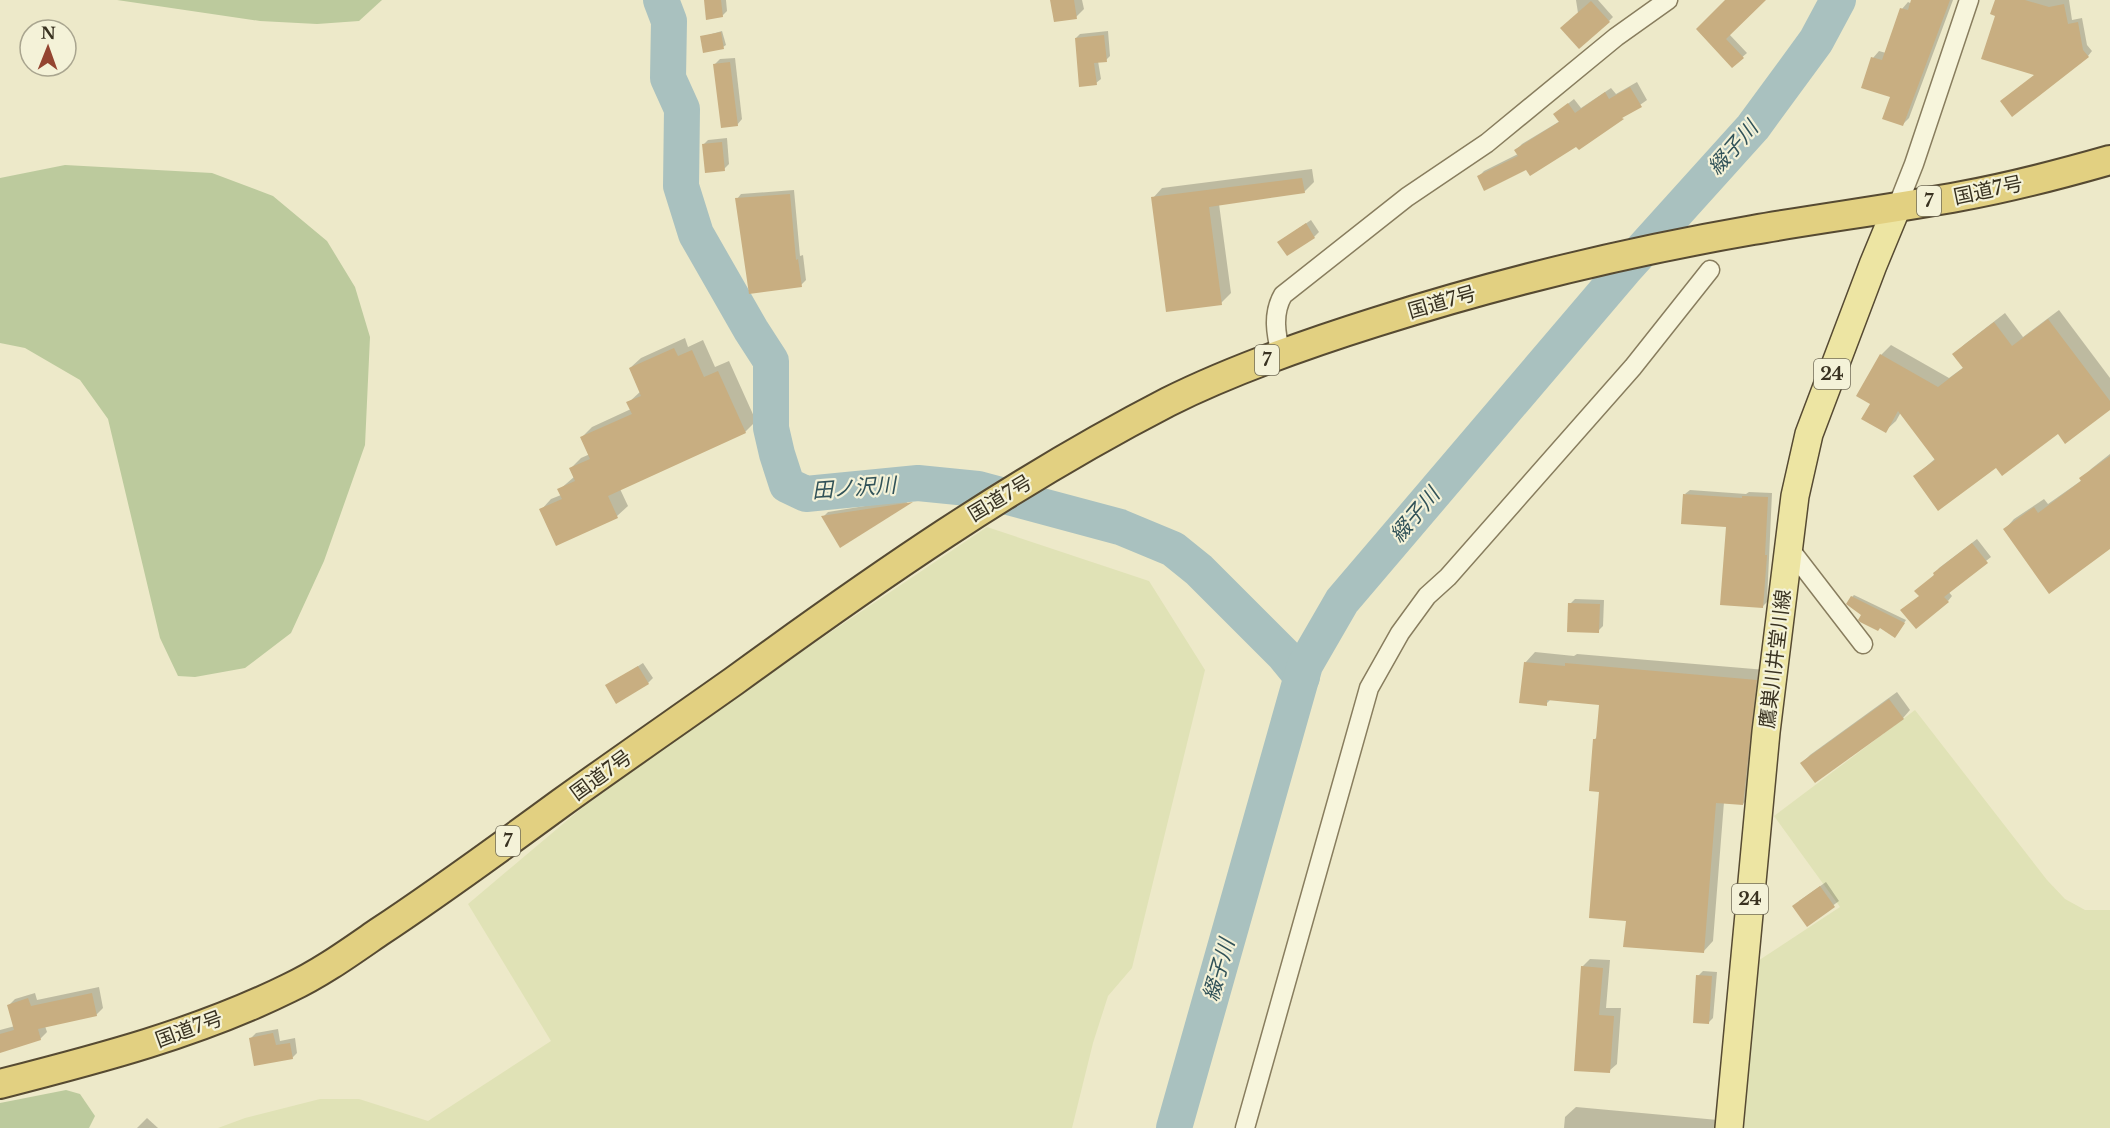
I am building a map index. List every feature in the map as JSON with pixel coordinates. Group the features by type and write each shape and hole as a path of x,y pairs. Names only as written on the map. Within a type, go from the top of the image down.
{"highway":[{"name":"国道7号","path":"0,1084 112,1055 178,1034 293,987 325,969 421,904 794,636 974,513 1065,459 1173,400 1281,355 1450,298 1541,275 1747,231 1962,196 2110,160"}],"main road":[{"name":"鷹巣川井堂川線","path":"1729,1128 1766,732 1795,496 1809,434 1897,207"}],"street":[{"path":"1281,355 1276,318 1277,305 1283,295 1407,197 1487,143 1616,37 1668,0"},
{"path":"1897,207 1914,164 1969,0"},
{"path":"1245,1128 1369,688 1400,633 1427,596 1448,577 1633,367 1710,270"},
{"path":"1789,548 1863,644"}],"green space":[{"path":"117,0 382,0 359,21 317,24 260,21"},
{"path":"65,165 212,173 273,196 327,241 355,287 370,337 365,445 324,561 291,633 245,668 195,677 178,676 160,638 108,419 80,380 25,348 0,343 0,178"},
{"path":"987,527 1149,581 1205,670 1132,968 1108,996 1093,1043 1072,1128 218,1128 245,1118 320,1099 359,1099 428,1121 551,1041 468,904 583,807 743,691"},
{"path":"1915,710 2047,880 2065,899 2085,910 2110,910 2110,1128 1728,1128 1744,970 1840,907 1774,816"},
{"path":"66,1090 80,1094 95,1116 89,1128 0,1128 0,1103"}],"building":[{"path":"704,0 721,0 723,17 706,20"},
{"path":"1050,0 1074,0 1077,19 1054,22"},
{"path":"1725,0 1766,0 1726,39 1744,58 1732,68 1696,29"},
{"path":"1911,0 1950,0 1903,126 1882,119 1890,97 1861,88 1871,57 1882,60 1900,8 1908,10"},
{"path":"1995,0 2025,0 2049,7 2064,4 2068,24 2078,22 2083,50 2089,57 2012,117 2000,101 2034,75 1981,59 1995,16 1990,14"},
{"path":"1591,1 1610,22 1579,49 1560,28"},
{"path":"721,32 724,49 703,53 700,36"},
{"path":"1104,35 1107,62 1094,63 1097,85 1079,87 1075,38"},
{"path":"730,62 738,126 721,128 713,64"},
{"path":"1630,87 1642,107 1622,118 1624,119 1579,150 1576,147 1530,176 1526,170 1484,191 1477,176 1518,156 1514,150 1559,122 1553,114 1568,103 1575,113 1605,92 1609,99"},
{"path":"722,142 725,171 705,173 702,144"},
{"path":"1302,178 1305,193 1209,207 1222,305 1166,312 1151,197"},
{"path":"790,194 796,260 798,259 802,287 749,294 735,198"},
{"path":"1306,223 1315,238 1287,256 1277,242"},
{"path":"2048,319 2110,401 2110,410 2065,444 2058,434 2002,476 1996,468 1938,511 1913,476 1935,460 1898,411 1886,433 1861,419 1870,404 1856,396 1880,354 1938,387 1963,368 1952,354 1994,322 2012,346"},
{"path":"674,348 678,356 692,350 704,377 718,371 746,433 608,496 618,518 556,546 539,509 562,499 557,489 575,481 569,468 590,459 580,437 632,414 626,402 641,396 629,368"},
{"path":"2110,456 2110,549 2049,594 2003,529 2034,507 2038,513 2081,481 2079,478"},
{"path":"1683,494 1742,498 1742,496 1768,497 1763,608 1720,605 1726,527 1681,524"},
{"path":"913,502 840,548 821,516"},
{"path":"1972,543 1988,563 1944,597 1949,602 1916,629 1900,610 1919,596 1914,591 1934,575 1933,573"},
{"path":"1851,596 1905,623 1895,638 1880,628 1878,631 1860,622 1858,620 1861,615 1846,604"},
{"path":"1568,603 1600,604 1599,633 1567,632"},
{"path":"1524,662 1565,666 1565,663 1757,680 1743,805 1716,803 1704,953 1623,947 1626,921 1589,918 1599,792 1589,791 1593,739 1596,739 1599,705 1547,700 1547,706 1519,703"},
{"path":"638,666 649,684 616,704 605,685"},
{"path":"1889,699 1904,719 1815,783 1800,763"},
{"path":"1820,886 1835,907 1807,927 1792,906"},
{"path":"1581,966 1603,968 1599,1015 1614,1016 1610,1073 1574,1071"},
{"path":"1696,975 1712,976 1709,1024 1693,1023"},
{"path":"92,993 97,1016 38,1029 41,1040 0,1053 0,1034 14,1030 7,1005 28,998 31,1006"},
{"path":"273,1033 276,1045 290,1043 293,1059 254,1066 249,1038"}],"waterway":[{"name":"田ノ沢川","path":"661,0 669,21 668,78 682,109 681,186 696,234 771,361 771,428 787,485 806,494 918,483 978,489 1120,527 1173,549 1199,570 1284,655 1302,677"},
{"name":"綴子川","path":"1174,1128 1305,665 1342,601 1624,270 1753,127 1816,41 1838,0"}]}
